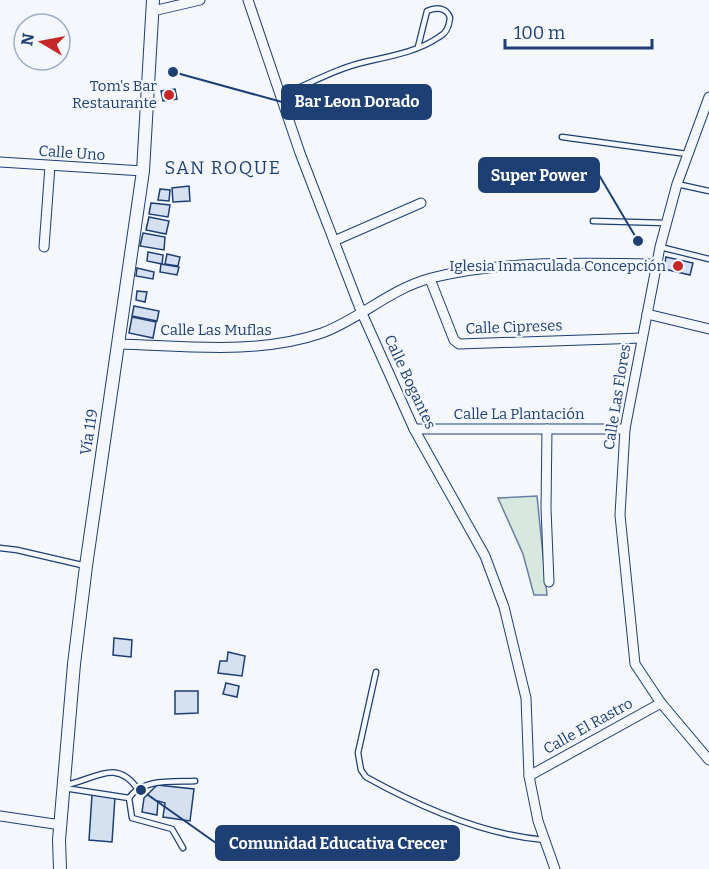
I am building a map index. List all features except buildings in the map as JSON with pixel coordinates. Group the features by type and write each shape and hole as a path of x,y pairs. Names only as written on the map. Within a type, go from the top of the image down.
{"main road":[{"name":"Vía 119","path":"60,869 61,825 74,664 100,454 119,344 143,171 153,5"}],"street":[{"path":"153,5 200,0"},
{"name":"Calle Bogantes","path":"248,0 361,311 414,429 485,556 504,607 526,698 529,776 545,840 555,869"},
{"name":"Calle Las Flores","path":"709,97 706,112 687,154 677,184 660,248 625,429 620,515 633,658 662,703 709,760"},
{"name":"Calle Uno","path":"0,162 143,171"},
{"path":"44,247 50,166"},
{"path":"334,241 421,203"},
{"name":"Calle Las Muflas","path":"119,344 282,345 324,332 395,291 430,279 520,264 657,264"},
{"name":"Calle Cipreses","path":"430,279 454,340 459,344 642,338"},
{"path":"647,314 709,329"},
{"name":"Calle La Plantación","path":"414,429 625,429"},
{"path":"547,429 546,508 549,582"},
{"name":"Calle El Rastro","path":"529,776 662,703"},
{"path":"0,816 61,825"}],"lane":[{"path":"282,95 361,64 418,47 445,33 450,18 447,12 436,8 427,11 418,47"},
{"path":"562,137 687,154"},
{"path":"677,184 709,191"},
{"path":"593,221 666,223"},
{"path":"660,248 709,259"},
{"path":"0,548 86,566"},
{"path":"376,672 358,753 361,770 366,777 460,820 521,838 545,840"},
{"path":"64,786 81,783 97,774 119,773 129,777 137,788"},
{"path":"183,848 172,829 132,818 129,798 137,788 154,784 195,781"},
{"path":"64,786 129,798"}],"shaded area":[{"path":"537,496 547,595 534,595 523,554 498,498"}],"place":[{"name":"Bar Leon Dorado","path":"173,72"},
{"name":"Tom's Bar Restaurante","path":"169,95"},
{"name":"Super Power","path":"638,241"},
{"name":"Iglesia Inmaculada Concepción","path":"678,266"},
{"name":"Comunidad Educativa Crecer","path":"141,790"}],"district":[{"name":"SAN ROQUE","path":"223,168"}]}
